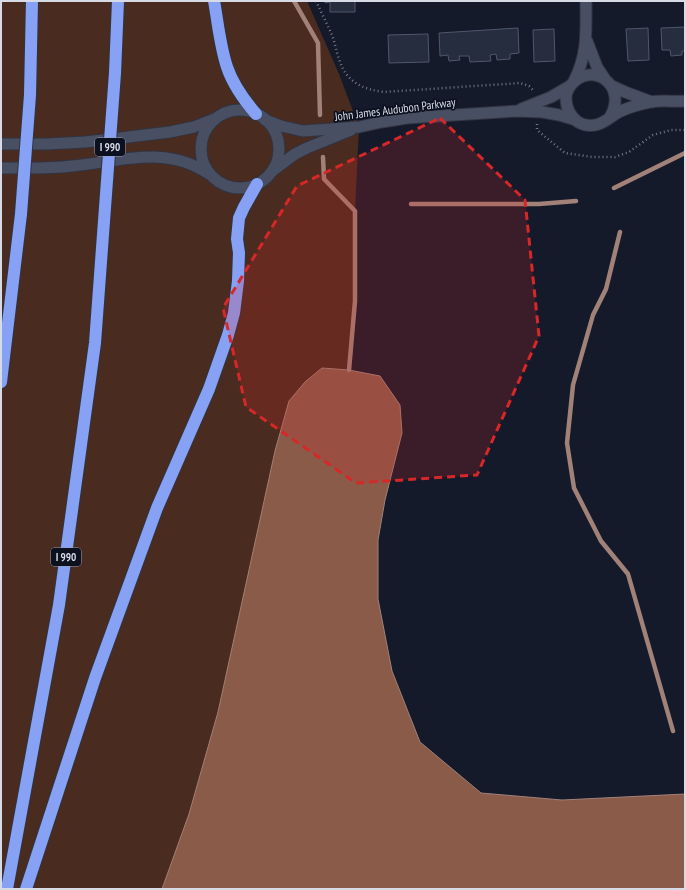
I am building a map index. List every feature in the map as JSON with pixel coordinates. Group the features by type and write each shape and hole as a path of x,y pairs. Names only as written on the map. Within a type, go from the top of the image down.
{"highway":[{"path":"1,382 21,214 30,96 32,1"},
{"name":"I 990","path":"6,889 34,747 59,605 95,343 115,73 118,1"},
{"path":"214,1 222,49 227,68 244,99 261,117"},
{"path":"26,889 95,678 157,508 209,389 228,335 234,313 238,281 237,239 239,218 257,184"}],"street":[{"path":"586,1 586,38 584,55 580,71 566,95 568,111 573,118 580,123 596,125 620,112 652,102 685,101"},
{"path":"586,38 597,67 615,94 616,102 610,117"},
{"path":"517,111 551,98 581,77 590,75 598,76 625,92 652,102"},
{"path":"1,144 85,142 170,132 194,127 228,112 241,110 254,113 261,117 274,130 278,143 278,155 274,167 267,177 257,184 245,188 232,188 221,183 193,165 168,158 138,157 72,166 1,168"},
{"name":"John James Audubon Parkway","path":"261,117 281,126 303,131 359,127 408,118 517,111 547,113 576,120"},
{"path":"211,176 204,165 201,153 202,140 207,128 216,118"},
{"path":"272,170 295,154 307,148 359,127"}],"highlighted area":[{"path":"440,118 525,200 539,336 477,475 356,483 246,407 223,308 297,186"}],"shaded area":[{"path":"1,1 307,1 339,74 359,127 355,211 355,301 349,370 322,368 275,452 218,712 189,814 162,889 1,889"},
{"path":"322,368 349,370 380,376 400,405 402,433 385,500 378,540 378,599 392,671 420,742 481,793 562,800 685,794 685,889 162,889 189,814 218,712 275,451 289,401 305,382"}],"building":[{"path":"325,1 355,1 355,12 330,12 330,2 325,3"},
{"path":"685,27 685,51 682,51 682,55 671,56 670,50 662,50 661,28"},
{"path":"518,28 519,53 510,54 510,59 497,60 496,54 490,55 491,61 470,62 469,56 459,56 460,60 449,61 448,55 440,56 439,33"},
{"path":"648,28 649,60 628,61 626,29"},
{"path":"554,29 555,61 534,62 533,30"},
{"path":"428,34 429,62 389,63 388,35"}],"waterway":[{"path":"294,1 318,43 320,115"},
{"path":"614,188 685,153"},
{"path":"323,157 324,179 355,211 355,301 349,370"},
{"path":"411,204 539,204 576,201"},
{"path":"620,232 606,289 593,315 573,385 567,443 574,488 601,541 628,574 673,731"}]}
